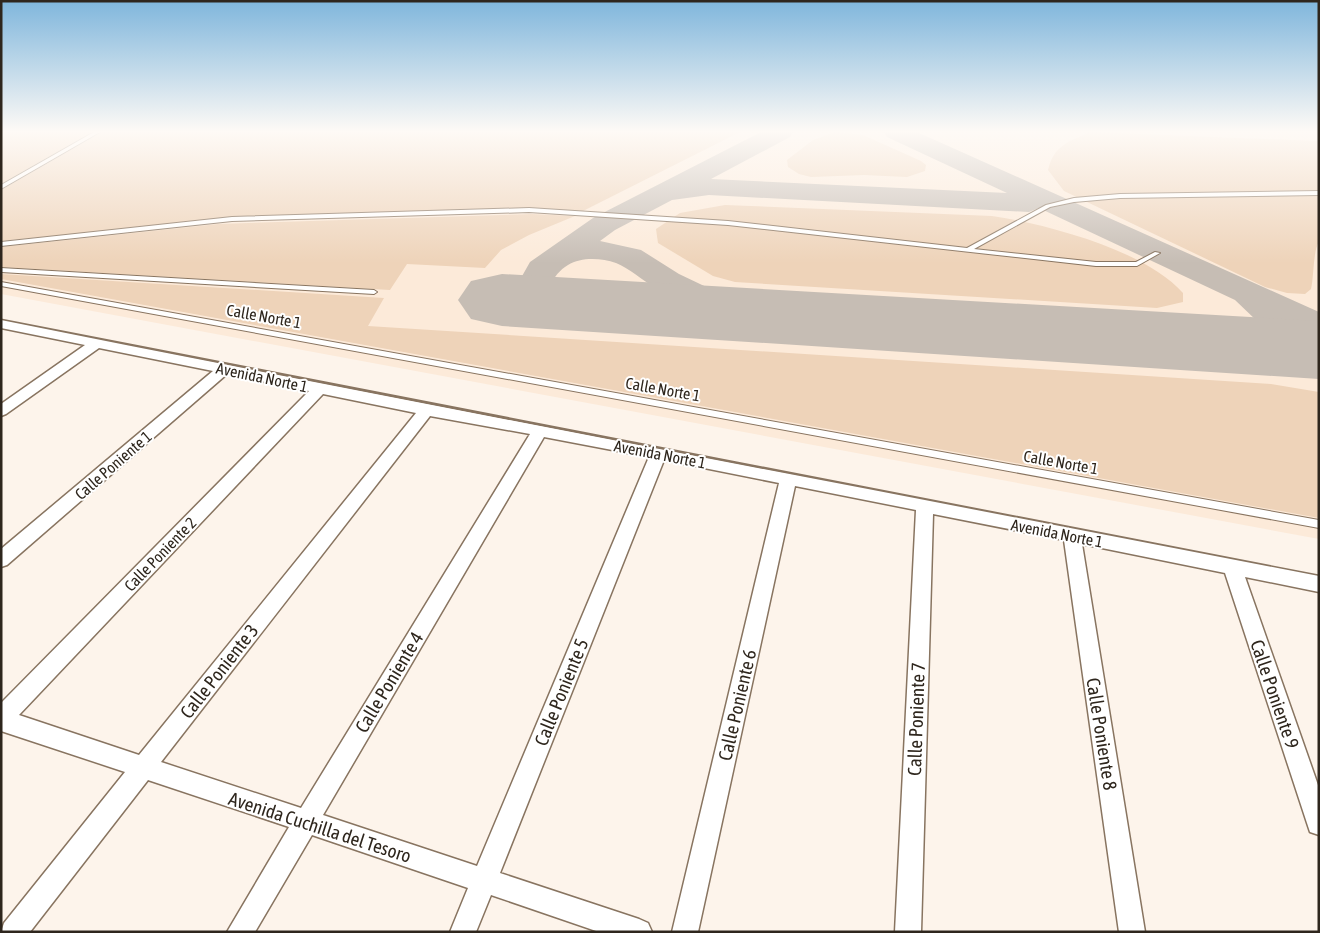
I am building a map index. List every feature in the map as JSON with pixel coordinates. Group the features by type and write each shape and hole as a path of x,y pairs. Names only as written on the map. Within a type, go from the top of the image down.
{"street":[{"name":"Avenida Norte 1","path":"5,328 98,343 319,389 539,432 659,453 1319,584"},
{"path":"1,411 98,343"},
{"name":"Calle Poniente 1","path":"1,560 224,369"},
{"name":"Calle Poniente 2","path":"1,720 319,389"},
{"name":"Calle Poniente 3","path":"13,932 426,410"},
{"name":"Calle Poniente 4","path":"240,932 539,432"},
{"name":"Calle Poniente 5","path":"463,932 659,453"},
{"name":"Calle Poniente 6","path":"685,932 788,479"},
{"name":"Calle Poniente 7","path":"908,932 925,506"},
{"name":"Calle Poniente 8","path":"1072,536 1132,932"},
{"name":"Calle Poniente 9","path":"1232,566 1319,822"},
{"name":"Avenida Cuchilla del Tesoro","path":"1,720 305,823 485,880 639,932"}],"lane":[{"path":"1,187 21,176"},
{"path":"969,249 1048,206 1074,200 1120,196 1319,193"},
{"path":"1,244 232,219 529,210 728,223 1127,266 1137,264 1157,253"},
{"path":"1,270 374,292"},
{"name":"Calle Norte 1","path":"1,284 1319,524"}],"shaded area":[{"path":"1,176 1319,176 1319,539 1,294"},
{"path":"1,176 16,176 1,184"},
{"path":"26,176 653,176 581,212 541,208 234,218 1,241 1,190"},
{"path":"805,176 850,176 811,177"},
{"path":"876,176 911,176 907,177"},
{"path":"1052,176 1319,176 1319,242 1311,289 1305,294 1287,293 1265,287 1064,191"},
{"path":"725,205 992,216 1040,225 1094,241 1145,264 1166,278 1183,293 1183,302 1157,308 735,282 713,276 658,243 656,229 680,213"},
{"path":"532,214 575,216 529,235 501,250 485,268 407,264 390,290 1,267 1,247 218,224"},
{"path":"1,274 384,298 368,326 1271,384 1319,392 1319,518 1,279"}],"taxiway":[{"path":"557,258 604,224 697,176"},
{"path":"991,176 1319,326"},
{"path":"666,192 709,187 1029,203"},
{"path":"557,258 582,249 614,252 630,257 667,281 709,301 747,312 791,317"},
{"path":"525,301 542,269 557,258"},
{"path":"1236,345 1270,341 1279,331 1278,325 1271,314 1247,293"}],"runway":[{"path":"502,300 1319,350"}]}
